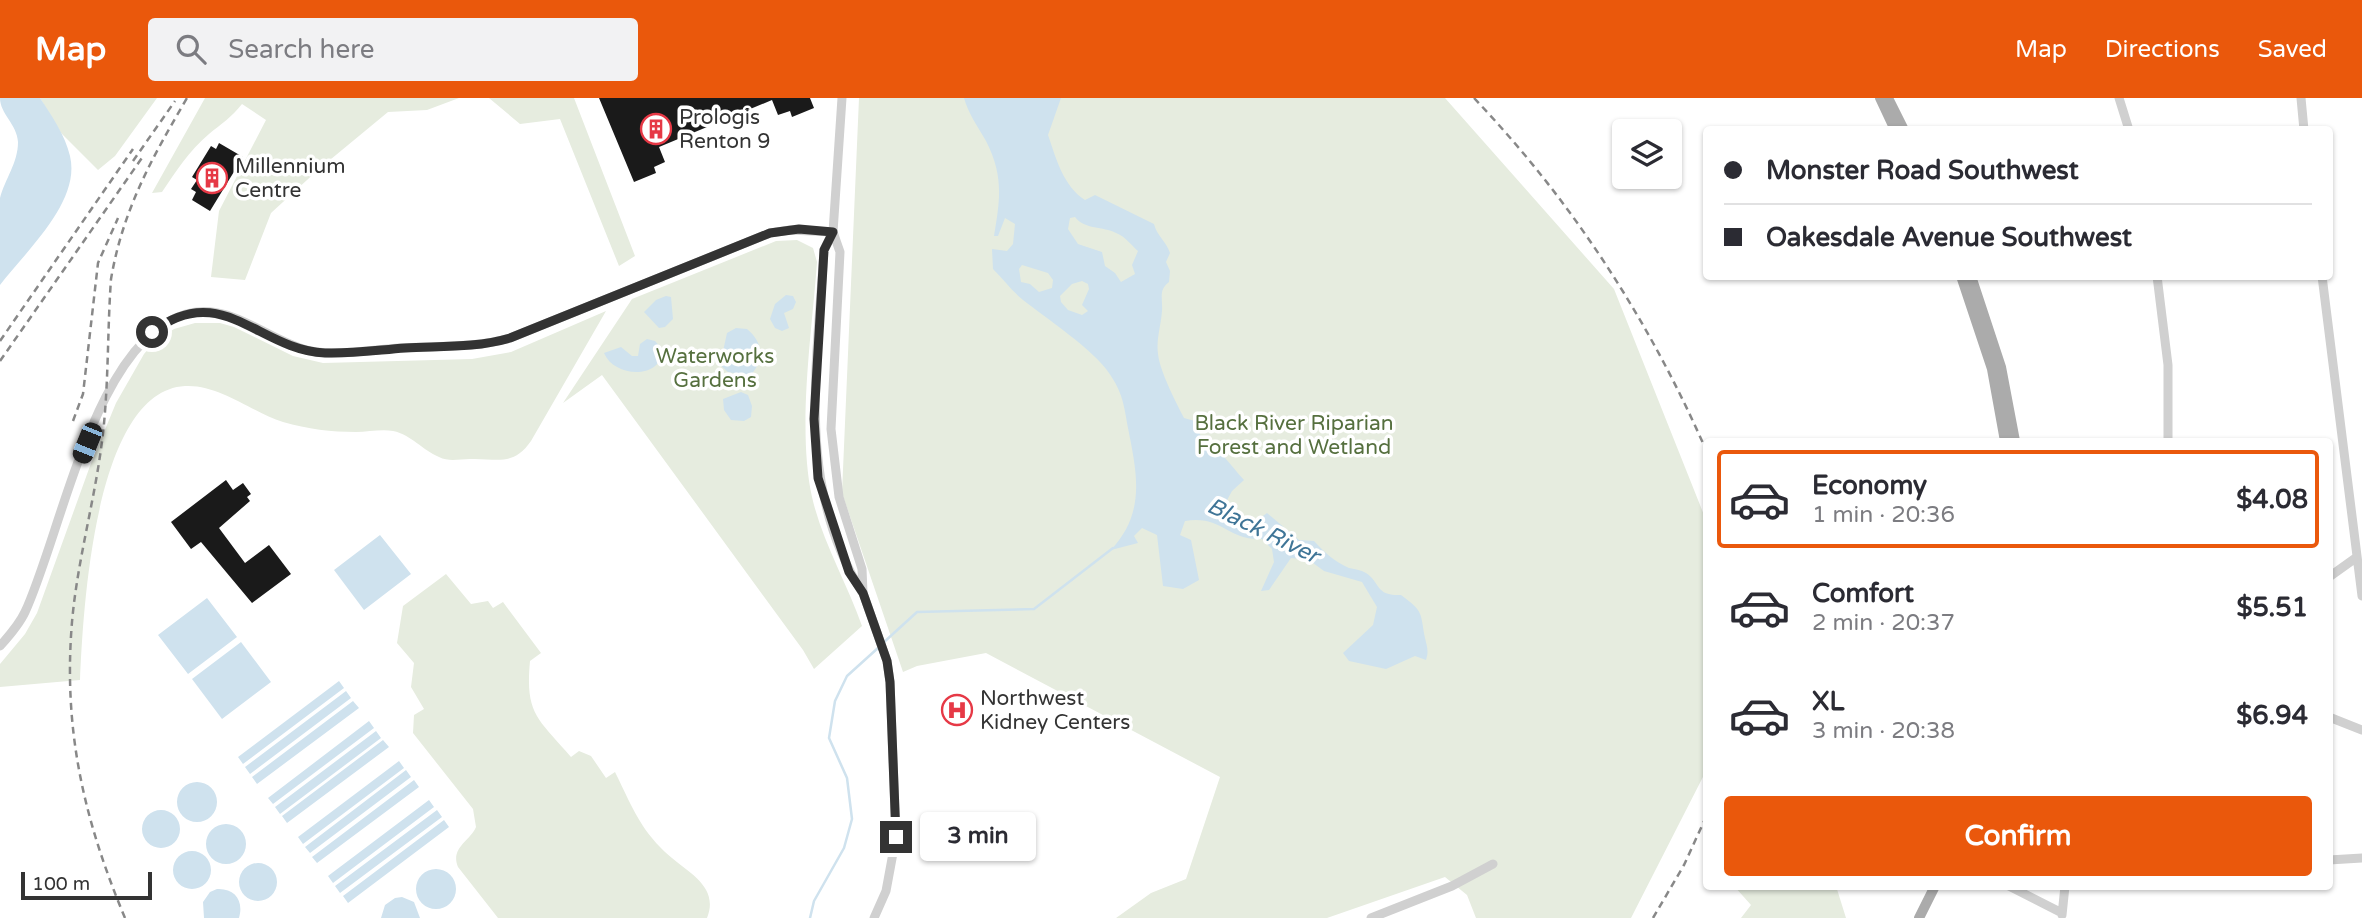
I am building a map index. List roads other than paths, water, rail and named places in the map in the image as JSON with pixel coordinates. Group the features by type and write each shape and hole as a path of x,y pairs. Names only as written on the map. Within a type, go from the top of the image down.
{"main road":[{"path":"1880,98 1893,126"},
{"path":"1888,98 1902,126"},
{"path":"1962,280 1992,369 2004,438"},
{"path":"1972,280 2001,367 2014,438"},
{"path":"1919,918 1933,890"}],"street":[{"path":"842,98 833,232 824,250 814,419 818,478 849,572 863,593 887,661 890,682 896,837 886,891 874,918"},
{"path":"2119,98 2128,126"},
{"path":"2301,98 2304,126"},
{"path":"0,646 25,613 79,462 114,382 147,336 172,318 189,313 218,313 290,344 324,353 477,346 510,338 770,233 799,229 833,232"},
{"path":"833,232 840,252 832,453 839,497 862,569 863,593"},
{"path":"2157,280 2168,365 2168,438"},
{"path":"2322,280 2362,596"},
{"path":"2333,575 2342,571 2357,557"},
{"path":"2333,719 2362,730"},
{"path":"2333,860 2362,859"},
{"path":"1371,918 1452,886 1493,864"},
{"path":"2016,890 2063,915 2065,890"}],"water":[{"path":"0,98 40,98 65,141 70,156 71,173 60,208 0,285 0,198 16,157 18,142"},
{"name":"Black River","path":"964,98 1061,98 1048,135 1061,171 1071,187 1085,200 1095,195 1154,224 1170,253 1166,262 1170,271 1169,282 1163,288 1162,295 1159,361 1184,418 1195,421 1201,437 1219,451 1244,480 1232,491 1226,502 1244,520 1255,520 1267,513 1299,540 1314,541 1339,563 1366,573 1382,591 1401,595 1417,609 1421,617 1427,649 1426,660 1415,656 1386,669 1349,661 1343,653 1373,625 1377,607 1362,582 1324,571 1309,560 1291,558 1269,590 1261,591 1274,562 1272,549 1262,539 1250,539 1208,522 1185,521 1180,535 1191,540 1199,580 1183,589 1163,586 1157,535 1142,528 1134,536 1138,543 1111,550 1130,521 1136,492 1134,461 1122,400 1114,380 1102,364 1019,296 993,269 992,249 1007,251 1013,244 1015,224 1005,218 998,236 994,236 999,199 996,166","holes":["1075,217 1084,224 1119,234 1128,241 1138,251 1132,265 1135,274 1121,282 1115,273 1105,266 1102,252 1078,244 1068,229 1070,218","1022,265 1048,273 1053,280 1052,288 1039,292 1030,284 1021,282 1019,269","1082,281 1088,284 1089,289 1082,305 1088,311 1082,315 1068,310 1061,302 1060,296 1072,284"]},
{"path":"786,295 793,296 796,302 793,309 784,313 789,328 782,331 775,328 770,319 775,304"},
{"path":"671,297 673,319 665,327 659,328 644,312 656,300"},
{"path":"736,328 747,329 759,345 760,358 750,376 728,372 720,365 727,333"},
{"path":"647,339 655,341 662,349 655,366 647,370 627,371 609,361 604,353 621,347 632,356 638,356 640,344"},
{"path":"741,392 748,395 752,406 751,417 744,421 731,420 724,410 723,399"},
{"path":"380,535 411,574 364,610 334,570"},
{"path":"207,598 237,637 188,674 158,635"},
{"path":"241,642 271,682 222,719 192,679"},
{"path":"339,681 344,688 243,764 238,757"},
{"path":"346,691 351,698 250,774 245,767"},
{"path":"353,701 359,708 257,784 252,777"},
{"path":"369,721 374,728 273,804 268,798"},
{"path":"376,731 381,738 280,814 275,807"},
{"path":"383,740 389,747 287,823 282,816"},
{"path":"399,761 404,768 303,844 298,837"},
{"path":"406,770 411,777 310,853 305,847"},
{"path":"414,780 419,787 317,863 312,857"},
{"path":"197,782 211,788 217,802 211,816 197,822 183,816 177,802 183,788"},
{"path":"429,800 434,807 333,883 328,876"},
{"path":"161,810 174,816 180,829 174,842 161,848 148,842 142,829 148,816"},
{"path":"437,810 442,817 340,893 335,886"},
{"path":"444,820 449,827 348,903 343,896"},
{"path":"226,824 240,830 246,844 240,858 226,864 212,858 206,844 212,830"},
{"path":"192,851 205,857 211,870 205,883 192,889 179,883 173,870 179,857"},
{"path":"258,863 271,869 277,882 271,895 258,901 245,895 239,882 245,869"},
{"path":"436,869 444,870 450,875 455,881 455,897 450,903 444,908 436,909 428,908 422,903 417,897 416,889 417,881 422,875 428,870"},
{"path":"217,889 229,891 237,897 240,906 239,918 204,918 203,902 210,892"},
{"path":"402,897 414,902 420,918 381,918 385,905"}],"waterway":[{"path":"883,643 917,612 1034,609 1113,548"},
{"path":"810,918 814,901 844,848 852,819 847,778 829,738 835,701 847,676 878,648"}],"railway":[{"path":"125,918 98,846 80,774 71,700 72,622 104,428 111,279 116,254 140,185 187,98"},
{"path":"1474,98 1544,178 1605,264 1659,355 1703,443"},
{"path":"133,161 175,101"},
{"path":"0,341 133,149"},
{"path":"0,361 144,155"},
{"path":"73,421 83,394 98,263 118,218"},
{"path":"1653,918 1684,865 1703,824"}],"place":[{"name":"Prologis Renton 9","path":"656,129"},
{"name":"Millennium Centre","path":"212,178"},
{"name":"Northwest Kidney Centers","path":"957,710"}],"park label":[{"name":"Waterworks Gardens","path":"715,368"},
{"name":"Black River Riparian Forest and Wetland","path":"1294,435"}]}
